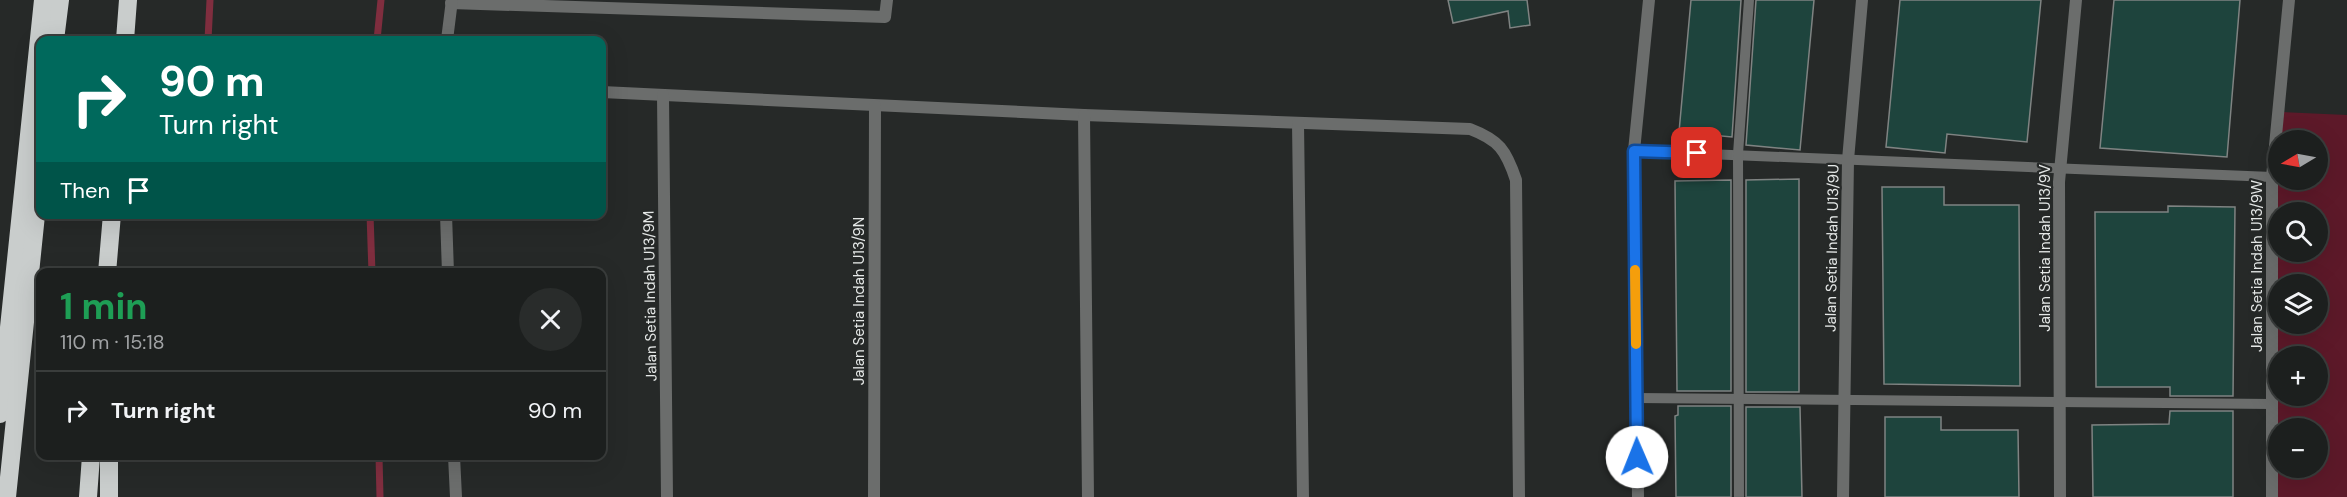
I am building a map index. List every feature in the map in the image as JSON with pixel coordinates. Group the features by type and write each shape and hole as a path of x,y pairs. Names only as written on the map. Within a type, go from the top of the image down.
{"highway":[{"path":"39,36 43,0"},
{"path":"56,36 60,0"},
{"path":"125,36 128,0"},
{"path":"0,414 36,67"},
{"path":"7,497 36,213"},
{"path":"107,268 111,219"},
{"path":"0,426 9,465 2,497"},
{"path":"88,497 92,460"},
{"path":"109,460 109,497"}],"street":[{"path":"447,36 451,2 670,4 885,17 887,0"},
{"path":"1638,497 1634,151 1649,0"},
{"name":"Jalan Setia Indah U13/9U","path":"1843,497 1848,160 1862,0"},
{"name":"Jalan Setia Indah U13/9V","path":"2060,497 2060,169 2076,0"},
{"name":"Jalan Setia Indah U13/9W","path":"2277,130 2289,0"},
{"path":"606,92 1084,115 1470,129 1492,137 1508,157 1516,180 1519,497"},
{"name":"Jalan Setia Indah U13/9M","path":"663,95 667,497"},
{"name":"Jalan Setia Indah U13/9N","path":"874,497 875,106"},
{"path":"1084,115 1088,497"},
{"path":"1298,123 1303,497"},
{"name":"Jalan Setia Indah U13/9W","path":"2272,190 2272,346"},
{"path":"446,219 448,268"},
{"name":"Jalan Setia Indah U13/9W","path":"2272,406 2272,497"},
{"path":"454,460 456,497"}],"lane":[{"path":"1738,497 1738,154 1749,0"},
{"path":"1634,151 2268,177"},
{"path":"1636,398 2268,404"}],"shaded area":[{"path":"2280,112 2347,115 2347,497 2274,497 2274,478 2328,478 2328,418 2275,418 2275,406 2328,406 2328,346 2276,346 2276,334 2328,334 2328,274 2277,274 2277,262 2328,262 2328,202 2277,202 2278,190 2328,190 2328,130 2279,130"}],"building":[{"path":"1448,0 1527,0 1530,25 1510,28 1508,11 1453,23"},
{"path":"1691,0 1741,0 1732,137 1679,132"},
{"path":"1756,0 1814,0 1800,150 1746,145"},
{"path":"1900,0 2041,0 2027,142 1947,134 1945,153 1886,147"},
{"path":"2114,0 2240,0 2227,157 2100,148"},
{"path":"1799,179 1799,392 1746,392 1746,180"},
{"path":"1731,180 1731,391 1677,391 1675,181"},
{"path":"1882,187 1944,187 1944,205 2019,205 2020,386 1884,384"},
{"path":"2168,206 2235,207 2233,396 2170,396 2170,387 2096,387 2095,212 2168,212"},
{"path":"1678,406 1731,406 1731,497 1676,497 1675,416 1678,415"},
{"path":"1746,407 1800,407 1802,497 1746,497"},
{"path":"2170,411 2233,411 2233,497 2093,497 2092,425 2169,424"},
{"path":"1885,417 1941,417 1941,430 2018,430 2019,497 1885,497"}],"waterway":[{"path":"208,36 210,0"},
{"path":"377,36 381,0"},
{"path":"370,219 372,268"},
{"path":"379,460 380,497"}],"slow traffic":[{"path":"1635,270 1636,344"}],"route":[{"path":"1637,457 1634,151 1697,153"}]}
